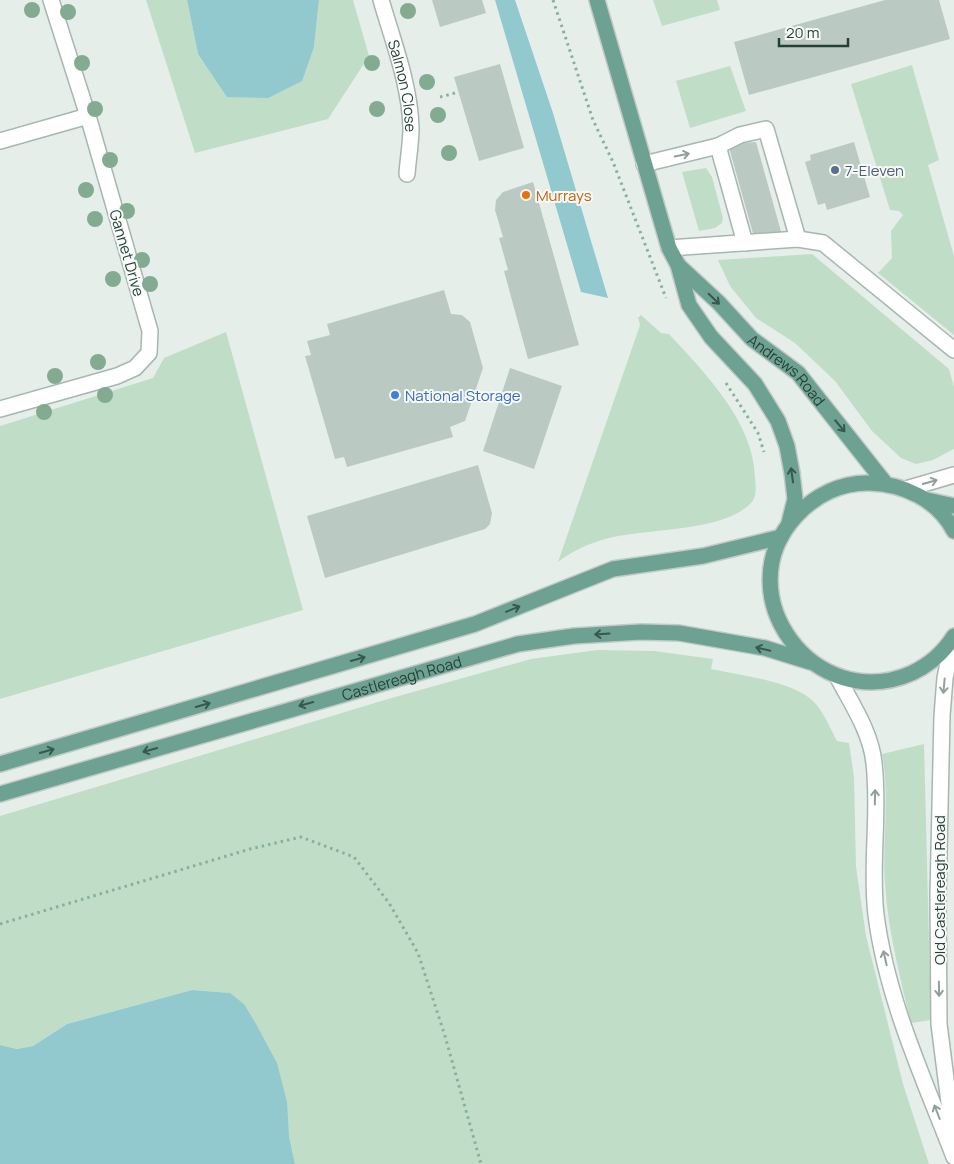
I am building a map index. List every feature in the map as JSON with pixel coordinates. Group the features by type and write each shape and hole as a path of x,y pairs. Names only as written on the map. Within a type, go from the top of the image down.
{"main road":[{"name":"Andrews Road","path":"597,0 669,248 678,265 689,305 711,337 755,384 778,421 787,446 793,482 795,499 790,523"},
{"name":"Andrews Road","path":"678,265 719,303 752,339 798,373 884,483"},
{"path":"953,637 939,655 921,668 902,677 880,682 858,682 837,676 810,662 790,642 777,618 771,591 772,564 781,538 790,523 804,507 822,494 863,482 884,483 906,489 925,499 954,506"},
{"path":"925,499 949,521 954,531"},
{"name":"Castlereagh Road","path":"0,764 475,624 613,568 703,556 781,538"},
{"name":"Castlereagh Road","path":"0,794 518,644 622,633 679,633 765,648 810,662"}],"street":[{"name":"Gannet Drive","path":"0,409 116,376 135,368 149,353 150,331 88,116 51,0"},
{"name":"Salmon Close","path":"381,0 404,80 408,105 411,128 407,174"},
{"path":"0,141 88,116"},
{"path":"644,164 718,146 740,135 766,129 798,239"},
{"path":"718,146 746,242"},
{"path":"669,248 798,239 823,243 954,350"},
{"path":"906,489 954,475"},
{"name":"Old Castlereagh Road","path":"953,637 945,678 942,716 938,896 939,1024 954,1142"},
{"path":"837,676 865,730 874,763 873,862 876,915 883,954 899,1014 954,1157"}],"path":[{"path":"440,97 455,93"},
{"path":"0,924 250,848 301,838 354,857 389,903 418,953 445,1036 481,1164"}],"green space":[{"path":"146,0 187,0 198,54 314,47 319,0 353,0 369,56 328,119 195,153"},
{"path":"653,0 717,0 720,10 662,26"},
{"path":"912,65 939,160 928,165 954,256 954,335 878,273 892,258 891,231 903,215 899,211 890,210 851,84"},
{"path":"730,66 746,111 690,128 676,81"},
{"path":"706,168 712,177 723,218 722,223 715,228 699,231 682,172"},
{"path":"812,254 949,369 954,387 954,449 933,460 916,464 901,458 872,431 835,381 795,343 756,318 730,286 718,260"},
{"path":"641,315 661,333 669,334 712,382 737,418 746,437 752,457 756,484 754,498 751,503 738,513 722,520 703,525 605,539 580,548 558,562 640,325 638,318"},
{"path":"226,332 303,610 0,699 0,426 153,378 164,358"},
{"path":"597,650 654,651 713,659 711,669 765,680 792,688 813,701 837,741 849,743 854,777 856,867 866,936 903,1084 929,1164 295,1164 289,1136 244,1004 229,993 192,990 67,1024 33,1046 17,1049 0,1045 0,816 388,699 531,659"},
{"path":"924,744 931,1020 911,1023 895,954 885,884 886,802 882,754"}],"water":[{"path":"187,0 319,0 314,47 302,81 268,98 227,97 198,54"},
{"path":"495,0 515,0 553,113 608,298 581,292"},
{"path":"192,990 230,993 244,1004 256,1024 277,1063 287,1102 289,1136 295,1164 0,1164 0,1045 17,1049 33,1046 67,1024"}],"building":[{"path":"432,0 482,0 486,13 440,27"},
{"path":"885,0 939,0 950,39 749,95 734,42"},
{"path":"500,64 524,148 479,161 454,77"},
{"path":"756,142 782,235 754,237 728,144"},
{"name":"7-Eleven","path":"854,142 870,197 827,210 825,203 818,205 805,162 811,160 810,155"},
{"path":"533,182 579,345 528,359 504,271 508,270 499,238 503,237 495,210 496,200 503,192"},
{"name":"National Storage","path":"444,290 451,314 462,315 470,322 483,368 465,421 450,427 453,437 347,467 344,457 335,459 305,356 311,355 307,341 330,335 327,324"},
{"path":"510,368 562,386 534,469 483,451"},
{"path":"478,465 492,513 490,524 485,529 325,578 307,516"}],"place":[{"name":"7-Eleven","path":"835,170"},
{"name":"Murrays","path":"526,195"},
{"name":"National Storage","path":"395,395"}]}
